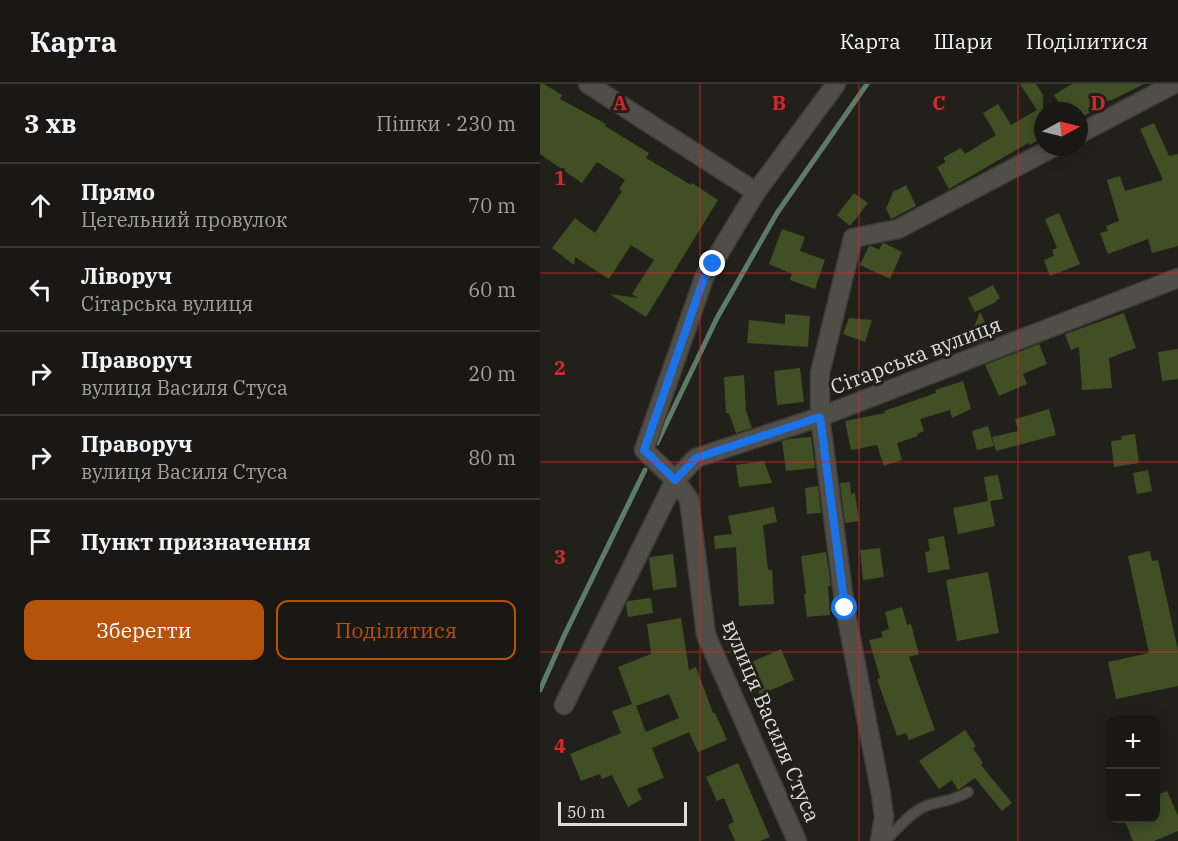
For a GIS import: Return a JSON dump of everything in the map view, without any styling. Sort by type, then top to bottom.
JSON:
[{"type":"street","points":[[588,84],[756,192]]},
{"type":"street","name":"вулиця Василя Стуса","points":[[796,841],[706,635],[689,498],[675,480],[644,450],[704,278],[756,192],[836,84]]},
{"type":"street","points":[[1088,129],[1174,84]]},
{"type":"street","points":[[880,841],[884,817],[845,608],[820,417],[820,373],[853,238],[898,229],[1037,156]]},
{"type":"street","name":"Сітарська вулиця","points":[[675,480],[696,458],[820,417],[1178,278]]},
{"type":"street","points":[[564,705],[675,480]]},
{"type":"lane","points":[[885,841],[922,807],[957,799],[968,792]]},
{"type":"building","points":[[540,84],[562,95],[560,99],[606,124],[605,126],[649,153],[646,158],[718,200],[646,317],[610,294],[638,298],[632,294],[654,260],[631,245],[609,279],[575,257],[574,265],[552,248],[575,218],[595,233],[622,191],[619,189],[625,180],[597,162],[582,183],[540,154]]},
{"type":"building","points":[[1020,84],[1036,84],[1043,95],[1043,102],[1034,102],[1034,105]]},
{"type":"building","points":[[1072,84],[1144,84],[1088,113],[1088,102],[1058,102],[1054,95]]},
{"type":"building","points":[[998,104],[1011,125],[1034,112],[1034,143],[1030,145],[1028,143],[949,189],[937,167],[946,162],[943,158],[961,148],[965,154],[996,135],[983,113]]},
{"type":"building","points":[[1154,123],[1169,156],[1178,154],[1178,246],[1152,253],[1148,239],[1108,254],[1100,233],[1108,231],[1106,226],[1119,221],[1107,180],[1120,176],[1125,191],[1163,180],[1140,129]]},
{"type":"building","points":[[906,185],[916,206],[891,219],[886,209],[893,192]]},
{"type":"building","points":[[854,193],[868,203],[850,226],[837,215]]},
{"type":"building","points":[[1059,213],[1080,264],[1050,276],[1044,260],[1054,256],[1052,250],[1057,248],[1045,219]]},
{"type":"building","points":[[782,229],[805,237],[800,251],[825,260],[815,289],[790,280],[792,274],[769,264]]},
{"type":"building","points":[[884,243],[902,252],[890,279],[860,265],[869,246],[879,250]]},
{"type":"building","points":[[993,285],[1000,298],[975,312],[968,298]]},
{"type":"building","points":[[980,312],[993,338],[976,344],[971,334]]},
{"type":"building","points":[[1124,313],[1136,348],[1109,358],[1112,388],[1082,390],[1079,347],[1071,350],[1065,334]]},
{"type":"building","points":[[785,314],[810,316],[808,347],[747,343],[749,320],[785,324]]},
{"type":"building","points":[[849,318],[872,320],[865,342],[843,334]]},
{"type":"building","points":[[1039,344],[1047,364],[1023,374],[1027,384],[999,396],[985,365]]},
{"type":"building","points":[[1178,349],[1178,379],[1162,381],[1158,352]]},
{"type":"building","points":[[800,368],[804,402],[777,405],[774,371]]},
{"type":"building","points":[[744,375],[746,411],[752,428],[736,433],[729,413],[726,413],[724,377]]},
{"type":"building","points":[[963,381],[971,409],[952,418],[950,410],[920,419],[924,431],[917,434],[918,436],[897,443],[902,460],[884,466],[877,445],[851,450],[845,421],[885,413],[884,411],[936,393],[935,390]]},
{"type":"building","points":[[1049,409],[1056,435],[996,451],[992,437],[1018,431],[1015,419]]},
{"type":"building","points":[[988,426],[994,446],[977,450],[972,431]]},
{"type":"building","points":[[1135,434],[1139,463],[1114,467],[1111,441],[1122,440],[1121,436]]},
{"type":"building","points":[[811,437],[815,468],[786,471],[782,441]]},
{"type":"building","points":[[764,461],[772,483],[739,487],[736,465]]},
{"type":"building","points":[[1148,470],[1152,491],[1137,494],[1133,473]]},
{"type":"building","points":[[998,475],[1003,499],[990,501],[995,526],[958,534],[953,508],[988,501],[984,477]]},
{"type":"building","points":[[850,482],[851,494],[855,493],[859,521],[845,523],[840,483]]},
{"type":"building","points":[[818,486],[821,513],[807,514],[805,488]]},
{"type":"building","points":[[774,507],[777,522],[763,525],[768,570],[772,570],[774,604],[739,606],[736,547],[715,549],[714,536],[732,534],[728,516]]},
{"type":"building","points":[[944,536],[950,569],[928,573],[925,552],[930,551],[928,539]]},
{"type":"building","points":[[880,548],[884,577],[863,580],[860,550]]},
{"type":"building","points":[[1150,551],[1152,561],[1158,560],[1178,650],[1178,686],[1116,699],[1108,662],[1149,653],[1128,556]]},
{"type":"building","points":[[826,552],[831,586],[828,586],[830,615],[807,617],[801,556]]},
{"type":"building","points":[[673,554],[677,587],[653,590],[650,557]]},
{"type":"building","points":[[988,572],[999,633],[957,641],[946,580]]},
{"type":"building","points":[[651,598],[653,613],[628,617],[626,604],[628,601]]},
{"type":"building","points":[[902,607],[907,625],[911,624],[919,654],[909,657],[935,730],[909,740],[906,733],[897,736],[877,679],[880,678],[869,640],[883,637],[881,632],[889,629],[885,612]]},
{"type":"building","points":[[681,618],[689,670],[696,667],[713,713],[727,740],[698,752],[689,732],[652,748],[664,778],[637,789],[642,799],[628,807],[612,775],[602,779],[600,774],[581,781],[570,754],[621,733],[612,711],[632,704],[618,667],[651,654],[647,624]],"holes":[[[669,694],[679,718],[646,732],[636,706]]]},
{"type":"building","points":[[781,649],[794,680],[760,695],[747,664]]},
{"type":"building","points":[[965,730],[976,746],[973,748],[983,763],[981,765],[1012,803],[1002,811],[975,778],[958,790],[952,780],[939,789],[919,761]]},
{"type":"building","points":[[738,763],[770,837],[760,841],[735,841],[728,825],[734,822],[724,798],[717,801],[706,777]]},
{"type":"building","points":[[1167,791],[1178,816],[1178,831],[1154,841],[1133,841],[1126,823],[1160,823],[1160,794]]},
{"type":"waterway","points":[[657,443],[717,318],[777,213],[867,84]]},
{"type":"waterway","points":[[540,690],[645,470]]},
{"type":"route","points":[[713,264],[704,278],[644,450],[675,480],[696,458],[820,417],[845,608]]}]
